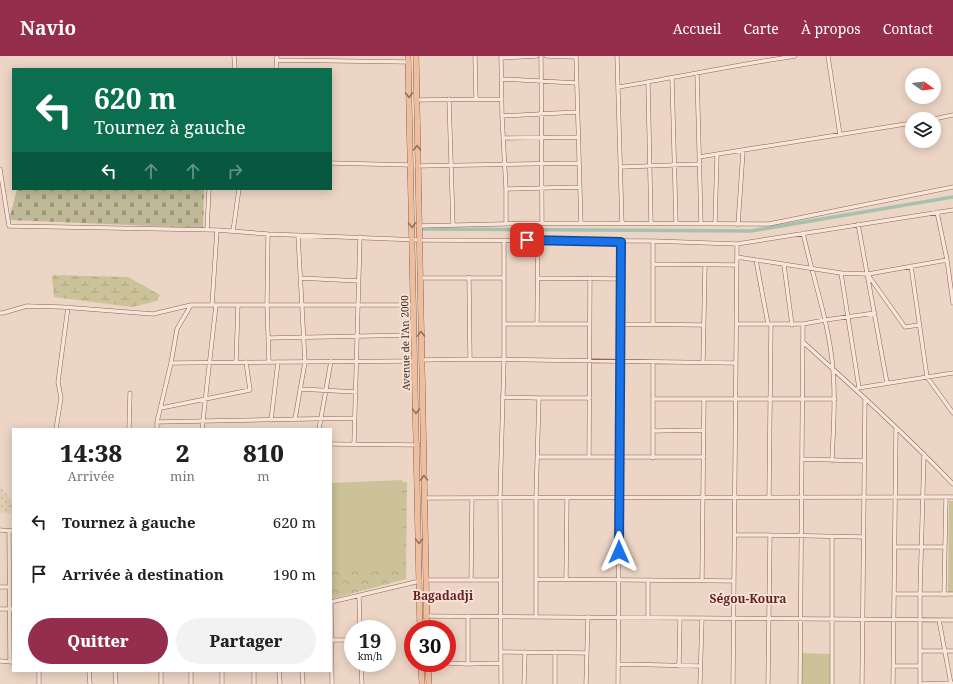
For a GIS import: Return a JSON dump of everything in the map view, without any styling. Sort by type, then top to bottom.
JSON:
[{"type":"main road","name":"Avenue de l'An 2000","points":[[416,56],[421,360],[420,445],[423,581],[427,620]]},
{"type":"main road","name":"Avenue de l'An 2000","points":[[408,59],[414,361],[424,498],[423,581],[420,620]]},
{"type":"main road","points":[[421,672],[422,684]]},
{"type":"main road","points":[[428,672],[428,684]]},
{"type":"street","points":[[234,56],[235,68]]},
{"type":"street","points":[[475,56],[476,99]]},
{"type":"street","points":[[506,224],[501,57],[537,56]]},
{"type":"street","points":[[541,56],[542,223]]},
{"type":"street","points":[[546,56],[576,57],[581,224]]},
{"type":"street","points":[[617,56],[622,224]]},
{"type":"street","points":[[619,87],[795,56]]},
{"type":"street","points":[[828,56],[840,135]]},
{"type":"street","points":[[276,68],[277,58],[408,59]]},
{"type":"street","points":[[697,73],[701,223]]},
{"type":"street","points":[[672,78],[676,223]]},
{"type":"street","points":[[502,79],[576,83]]},
{"type":"street","points":[[648,82],[651,224]]},
{"type":"street","points":[[450,99],[453,225]]},
{"type":"street","points":[[416,100],[502,99]]},
{"type":"street","points":[[502,116],[577,112]]},
{"type":"street","points":[[941,118],[953,115]]},
{"type":"street","points":[[699,157],[905,124]]},
{"type":"street","points":[[503,138],[578,137]]},
{"type":"street","points":[[738,225],[743,151]]},
{"type":"street","points":[[715,224],[716,155]]},
{"type":"street","points":[[332,163],[410,165]]},
{"type":"street","points":[[417,166],[579,163]]},
{"type":"street","points":[[621,167],[700,164]]},
{"type":"street","points":[[0,169],[9,226],[217,230],[268,234],[412,240],[538,240],[737,244],[953,210]]},
{"type":"street","points":[[506,189],[580,187]]},
{"type":"street","points":[[418,226],[542,223],[769,224],[953,187]]},
{"type":"street","points":[[207,230],[209,190]]},
{"type":"street","points":[[233,231],[238,190]]},
{"type":"street","points":[[937,212],[947,260],[953,303]]},
{"type":"street","points":[[858,224],[887,383]]},
{"type":"street","points":[[212,306],[217,230]]},
{"type":"street","points":[[803,233],[825,320],[833,370],[835,399],[832,461]]},
{"type":"street","points":[[268,234],[269,362]]},
{"type":"street","points":[[294,419],[305,362],[298,235]]},
{"type":"street","points":[[354,444],[360,237]]},
{"type":"street","points":[[501,684],[500,497],[504,360],[504,240]]},
{"type":"street","points":[[537,323],[538,240]]},
{"type":"street","points":[[618,684],[621,242]]},
{"type":"street","points":[[653,242],[653,324]]},
{"type":"street","points":[[733,684],[737,244]]},
{"type":"street","points":[[737,257],[840,273],[868,274],[947,260]]},
{"type":"street","points":[[756,260],[769,324],[769,497]]},
{"type":"street","points":[[653,264],[737,266]]},
{"type":"street","points":[[784,265],[792,325]]},
{"type":"street","points":[[703,362],[705,266]]},
{"type":"street","points":[[911,266],[927,377],[953,413]]},
{"type":"street","points":[[840,273],[857,388]]},
{"type":"street","points":[[868,274],[905,326],[919,325]]},
{"type":"street","points":[[468,277],[470,359]]},
{"type":"street","points":[[300,278],[359,281]]},
{"type":"street","points":[[420,278],[504,278]]},
{"type":"street","points":[[538,278],[621,279]]},
{"type":"street","points":[[589,457],[590,278]]},
{"type":"street","points":[[157,428],[177,329],[191,305]]},
{"type":"street","points":[[0,313],[27,306],[68,307],[153,314],[191,305],[413,305]]},
{"type":"street","points":[[202,428],[216,305]]},
{"type":"street","points":[[236,362],[238,305]]},
{"type":"street","points":[[56,428],[61,398],[58,382],[68,307]]},
{"type":"street","points":[[736,324],[792,325],[875,313]]},
{"type":"street","points":[[504,324],[589,324]]},
{"type":"street","points":[[621,324],[704,325]]},
{"type":"street","points":[[800,684],[803,324]]},
{"type":"street","points":[[269,338],[414,335]]},
{"type":"street","points":[[803,342],[833,370],[857,388],[865,398],[953,484]]},
{"type":"street","points":[[421,360],[470,359],[736,363]]},
{"type":"street","points":[[319,428],[331,361]]},
{"type":"street","points":[[171,363],[414,361]]},
{"type":"street","points":[[161,408],[250,390],[246,362]]},
{"type":"street","points":[[271,420],[278,362]]},
{"type":"street","points":[[653,362],[653,458]]},
{"type":"street","points":[[857,388],[953,373]]},
{"type":"street","points":[[300,389],[356,392]]},
{"type":"street","points":[[129,428],[130,393]]},
{"type":"street","points":[[502,397],[590,398]]},
{"type":"street","points":[[536,617],[536,498],[539,398]]},
{"type":"street","points":[[862,684],[865,398]]},
{"type":"street","points":[[653,399],[835,399]]},
{"type":"street","points":[[702,581],[704,399]]},
{"type":"street","points":[[157,422],[355,418]]},
{"type":"street","points":[[893,684],[896,428]]},
{"type":"street","points":[[653,431],[704,430]]},
{"type":"street","points":[[332,444],[420,445]]},
{"type":"street","points":[[924,454],[920,594],[920,684],[952,684],[939,620]]},
{"type":"street","points":[[537,457],[704,457]]},
{"type":"street","points":[[802,459],[864,461]]},
{"type":"street","points":[[944,594],[946,497]]},
{"type":"street","points":[[424,498],[953,497]]},
{"type":"street","points":[[471,580],[472,498]]},
{"type":"street","points":[[566,580],[567,498]]},
{"type":"street","points":[[0,530],[11,531],[10,587],[12,609],[12,662],[0,661]]},
{"type":"street","points":[[735,535],[863,537]]},
{"type":"street","points":[[768,684],[770,535]]},
{"type":"street","points":[[832,537],[832,684]]},
{"type":"street","points":[[895,547],[945,547]]},
{"type":"street","points":[[536,579],[734,581]]},
{"type":"street","points":[[332,602],[423,581],[501,580]]},
{"type":"street","points":[[648,580],[648,618]]},
{"type":"street","points":[[0,587],[10,587]]},
{"type":"street","points":[[894,594],[953,594]]},
{"type":"street","points":[[359,596],[360,620]]},
{"type":"street","points":[[0,609],[12,609]]},
{"type":"street","points":[[420,615],[648,618],[769,617],[953,620]]},
{"type":"street","points":[[468,616],[468,664]]},
{"type":"street","points":[[586,684],[588,617]]},
{"type":"street","points":[[679,666],[680,618]]},
{"type":"street","points":[[700,684],[702,618]]},
{"type":"street","points":[[332,640],[344,640]]},
{"type":"street","points":[[920,651],[953,651]]},
{"type":"street","points":[[501,652],[587,653]]},
{"type":"street","points":[[524,684],[525,652]]},
{"type":"street","points":[[555,652],[555,684]]},
{"type":"street","points":[[456,663],[501,663]]},
{"type":"street","points":[[619,664],[700,666]]},
{"type":"street","points":[[893,666],[920,666]]},
{"type":"street","points":[[39,672],[39,684]]},
{"type":"street","points":[[89,672],[90,684]]},
{"type":"street","points":[[115,672],[116,684]]},
{"type":"street","points":[[161,672],[161,684]]},
{"type":"street","points":[[191,672],[191,684]]},
{"type":"street","points":[[222,672],[222,684]]},
{"type":"street","points":[[254,672],[254,684]]},
{"type":"street","points":[[279,672],[280,684]]},
{"type":"street","points":[[302,672],[302,684]]},
{"type":"street","points":[[332,672],[332,684]]},
{"type":"street","points":[[361,672],[362,684]]},
{"type":"shaded area","points":[[0,487],[12,501],[12,514],[0,512]]},
{"type":"green space","points":[[17,190],[204,190],[203,228],[9,220]]},
{"type":"green space","points":[[52,275],[128,277],[160,295],[157,301],[132,307],[54,297]]},
{"type":"green space","points":[[402,480],[404,569],[332,572],[332,483]]},
{"type":"green space","points":[[407,482],[406,579],[332,599],[332,572],[402,566],[382,483]]},
{"type":"green space","points":[[949,501],[953,501],[953,592],[948,592]]},
{"type":"green space","points":[[800,653],[832,654],[832,684],[800,684]]},
{"type":"waterway","points":[[421,229],[751,231],[953,197]]},
{"type":"district","name":"Bagadadji","points":[[443,595]]},
{"type":"district","name":"Ségou-Koura","points":[[748,598]]},
{"type":"route","points":[[527,240],[621,242],[619,552]]}]
